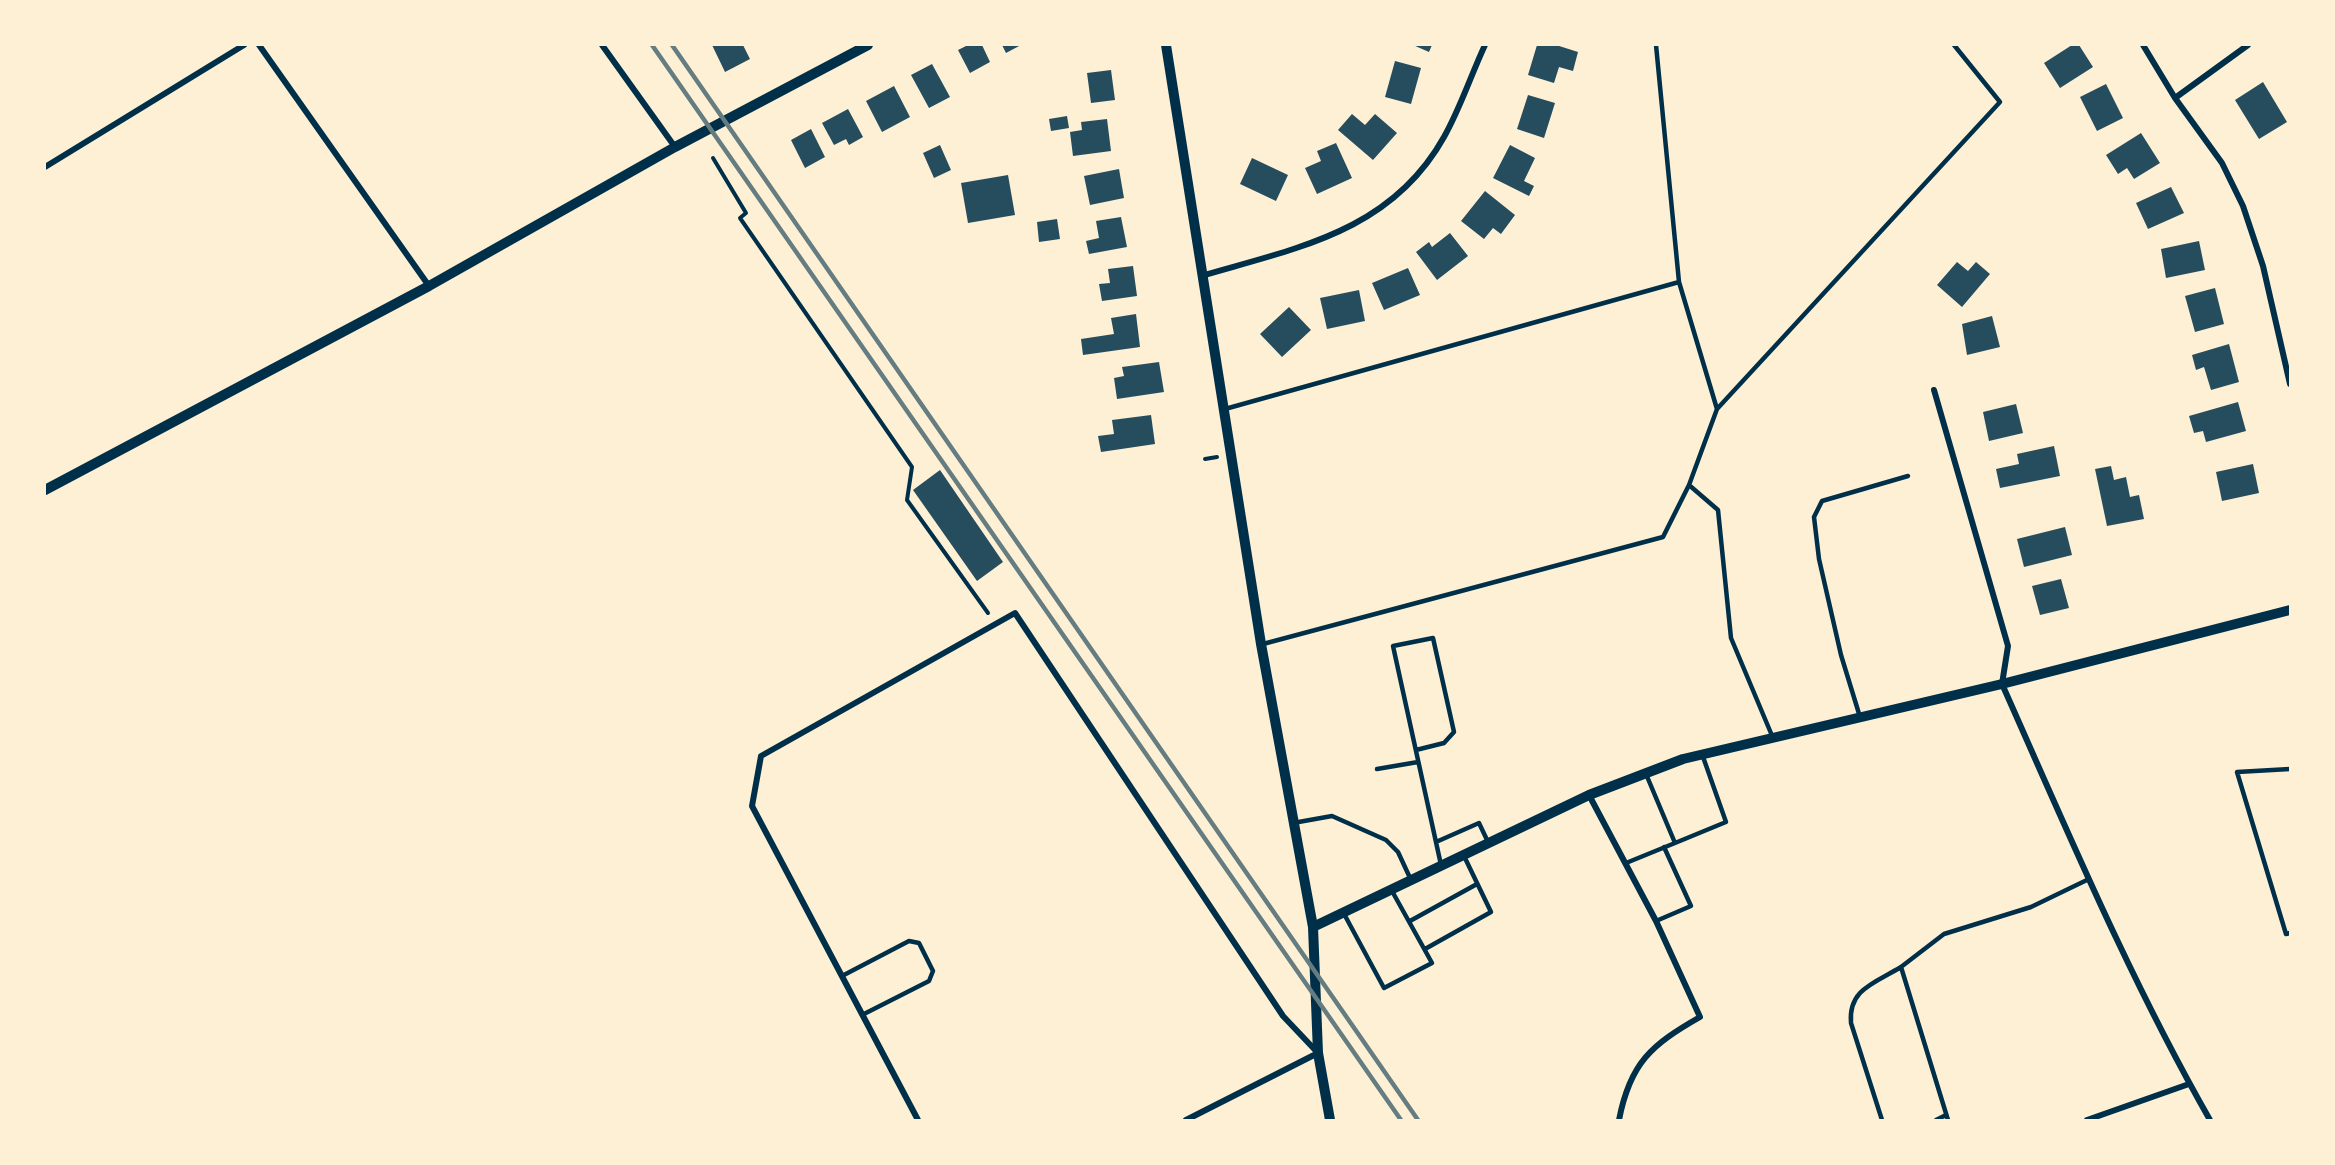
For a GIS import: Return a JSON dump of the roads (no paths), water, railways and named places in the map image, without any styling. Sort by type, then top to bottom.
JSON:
[{"type":"street","points":[[45,167],[244,45]]},
{"type":"street","points":[[259,45],[429,286]]},
{"type":"street","points":[[602,45],[675,147]]},
{"type":"street","points":[[45,490],[429,286],[675,147],[868,45]]},
{"type":"street","points":[[1166,45],[1222,410],[1261,644],[1313,927],[1318,1053],[1330,1120]]},
{"type":"street","points":[[1201,276],[1322,241],[1368,217],[1408,187],[1444,138],[1485,45]]},
{"type":"street","points":[[2143,45],[2175,98],[2222,163],[2244,206],[2263,266],[2290,384]]},
{"type":"street","points":[[2175,98],[2248,45]]},
{"type":"street","points":[[1934,390],[2008,646],[2002,684],[2089,879],[2210,1120]]},
{"type":"street","points":[[1313,927],[1589,795],[1702,754],[2002,684],[2290,610]]},
{"type":"street","points":[[918,1120],[752,807],[761,756],[1016,613],[1279,1010],[1318,1053]]},
{"type":"street","points":[[1589,795],[1656,921],[1700,1017],[1663,1038],[1636,1068],[1626,1087],[1619,1120]]},
{"type":"street","points":[[1186,1120],[1318,1053]]},
{"type":"street","points":[[2087,1120],[2190,1084]]},
{"type":"lane","points":[[1656,45],[1678,282],[1717,409]]},
{"type":"lane","points":[[1261,644],[1663,537],[1689,485],[1717,409],[2000,102],[1954,45]]},
{"type":"lane","points":[[1222,410],[1678,282]]},
{"type":"lane","points":[[1860,717],[1838,644],[1819,560],[1814,517],[1822,501],[1908,477]]},
{"type":"lane","points":[[1689,485],[1718,510],[1731,638],[1773,738]]},
{"type":"lane","points":[[1416,750],[1444,743],[1454,732],[1434,638],[1394,646],[1418,762],[1441,865]]},
{"type":"lane","points":[[1626,863],[1726,822],[1702,754]]},
{"type":"lane","points":[[1377,769],[1418,762]]},
{"type":"lane","points":[[2290,769],[2237,772],[2286,934],[2290,933]]},
{"type":"lane","points":[[1646,773],[1675,843]]},
{"type":"lane","points":[[1293,824],[1332,816],[1376,836],[1393,845],[1411,880]]},
{"type":"lane","points":[[1436,842],[1479,823],[1488,842]]},
{"type":"lane","points":[[1656,921],[1691,906],[1665,847]]},
{"type":"lane","points":[[1425,949],[1491,912],[1462,854]]},
{"type":"lane","points":[[1882,1120],[1851,1023],[1851,1002],[1858,993],[1901,967],[1944,933],[2031,907],[2089,879]]},
{"type":"lane","points":[[1410,921],[1477,884]]},
{"type":"lane","points":[[1343,912],[1384,988],[1432,963],[1391,889]]},
{"type":"lane","points":[[842,976],[909,941],[919,943],[933,971],[929,981],[862,1015]]},
{"type":"lane","points":[[1901,967],[1947,1118],[1936,1120]]},
{"type":"railway","points":[[652,45],[1401,1120]]},
{"type":"railway","points":[[672,45],[1418,1120]]}]
